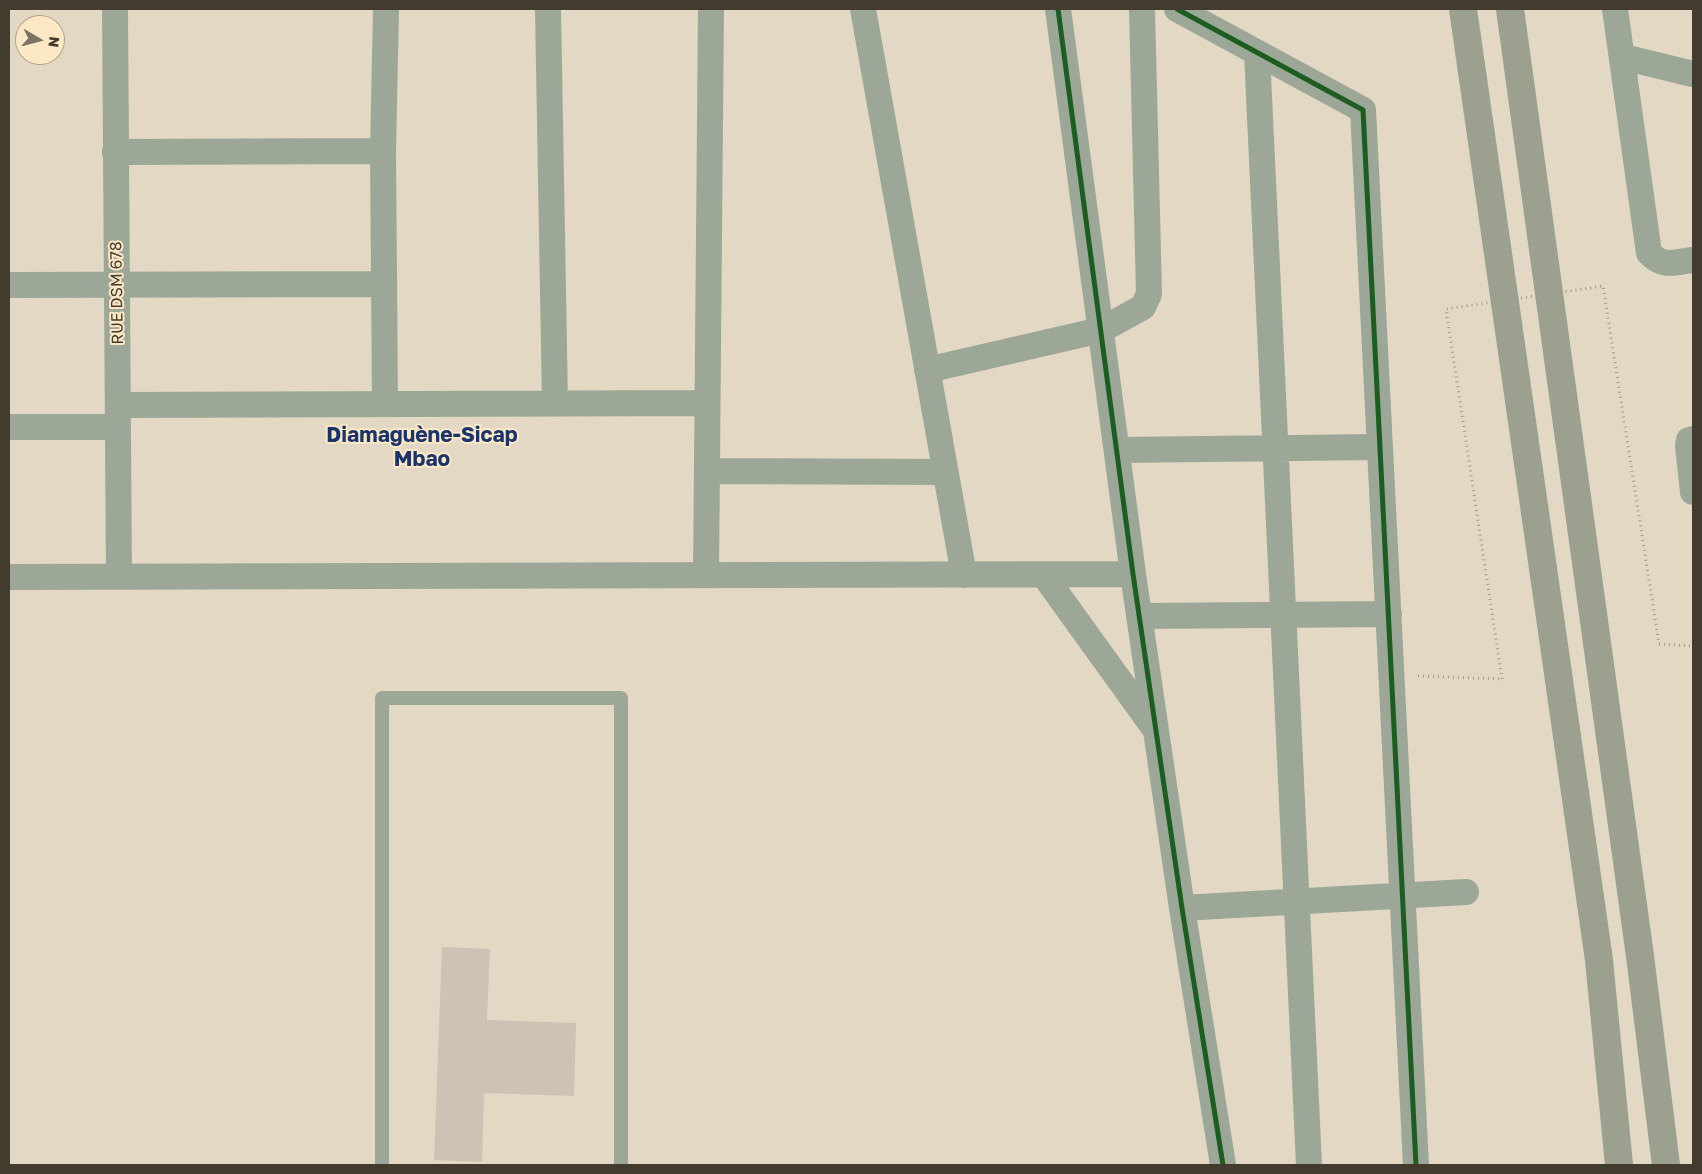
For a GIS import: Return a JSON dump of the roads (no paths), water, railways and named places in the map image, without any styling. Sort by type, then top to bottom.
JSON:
[{"type":"highway","points":[[1463,9],[1599,960],[1619,1165]]},
{"type":"highway","points":[[1510,9],[1640,956],[1666,1165]]},
{"type":"street","name":"RUE DSM 678","points":[[115,9],[119,576]]},
{"type":"street","points":[[384,404],[383,151],[386,9]]},
{"type":"street","points":[[548,9],[555,404]]},
{"type":"street","points":[[706,575],[711,9]]},
{"type":"street","points":[[863,9],[964,575]]},
{"type":"street","points":[[1058,9],[1133,574],[1222,1165]]},
{"type":"street","points":[[927,370],[1101,330],[1143,307],[1149,294],[1142,9]]},
{"type":"street","points":[[1177,9],[1363,110],[1416,1165]]},
{"type":"street","points":[[1615,9],[1650,254],[1656,261],[1665,263],[1693,260]]},
{"type":"street","points":[[1257,53],[1309,1165]]},
{"type":"street","points":[[1623,57],[1693,74]]},
{"type":"street","points":[[115,152],[383,151]]},
{"type":"street","points":[[9,285],[384,284]]},
{"type":"street","points":[[9,427],[118,416],[384,404],[707,403]]},
{"type":"street","points":[[1693,439],[1689,440],[1688,446],[1693,492]]},
{"type":"street","points":[[1117,450],[1380,447]]},
{"type":"street","points":[[707,471],[945,472]]},
{"type":"street","points":[[1043,574],[1156,732]]},
{"type":"street","points":[[9,577],[1133,574]]},
{"type":"street","points":[[1140,616],[1389,614]]},
{"type":"street","points":[[1182,908],[1466,892]]},
{"type":"lane","points":[[382,1165],[382,698],[621,698],[621,1165]]},
{"type":"district","name":"Diamaguène-Sicap Mbao","points":[[422,447]]}]
